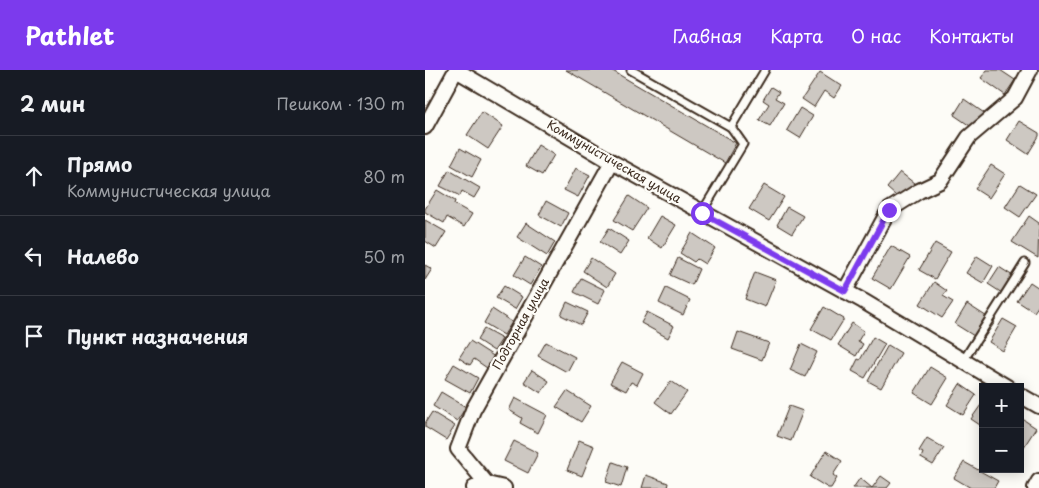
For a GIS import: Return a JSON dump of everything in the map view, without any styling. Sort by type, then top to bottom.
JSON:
[{"type":"street","points":[[425,126],[456,70]]},
{"type":"street","name":"Коммунистическая улица","points":[[456,70],[612,162],[845,291],[1000,383]]},
{"type":"street","points":[[845,291],[889,210],[919,191],[940,181],[969,137],[1015,98],[1030,70]]},
{"type":"street","name":"Подгорная улица","points":[[481,486],[458,449],[473,410],[612,162]]},
{"type":"street","points":[[1024,397],[1039,406]]},
{"type":"street","points":[[1035,488],[1039,481]]},
{"type":"street","points":[[481,486],[504,488]]},
{"type":"lane","points":[[631,70],[731,127],[743,144],[702,213]]},
{"type":"lane","points":[[731,127],[765,70]]},
{"type":"lane","points":[[963,361],[1025,263]]},
{"type":"building","points":[[566,70],[611,70],[736,143],[725,163]]},
{"type":"building","points":[[987,70],[1000,70],[1015,80],[1005,95],[981,78]]},
{"type":"building","points":[[820,72],[842,86],[834,98],[824,91],[814,107],[802,99]]},
{"type":"building","points":[[771,87],[779,92],[775,98],[784,103],[770,126],[759,120],[769,104],[763,100]]},
{"type":"building","points":[[964,99],[987,115],[976,130],[954,115]]},
{"type":"building","points":[[800,108],[813,116],[800,138],[787,130]]},
{"type":"building","points":[[482,112],[503,126],[488,149],[467,135]]},
{"type":"building","points":[[1019,121],[1039,133],[1028,154],[1007,140]]},
{"type":"building","points":[[538,145],[554,155],[542,175],[526,166]]},
{"type":"building","points":[[460,148],[481,160],[472,177],[451,165]]},
{"type":"building","points":[[991,165],[1005,174],[989,198],[975,189]]},
{"type":"building","points":[[576,168],[590,175],[578,197],[564,190]]},
{"type":"building","points":[[449,170],[480,188],[474,198],[462,191],[460,196],[440,186]]},
{"type":"building","points":[[900,172],[919,187],[905,204],[887,188]]},
{"type":"building","points":[[1020,184],[1036,194],[1020,217],[1005,207]]},
{"type":"building","points":[[764,185],[784,197],[769,221],[749,209]]},
{"type":"building","points":[[437,190],[455,201],[454,204],[472,214],[464,227],[447,217],[444,223],[425,212]]},
{"type":"building","points":[[629,196],[647,208],[632,231],[614,220]]},
{"type":"building","points":[[546,201],[568,213],[561,227],[539,215]]},
{"type":"building","points":[[787,207],[803,216],[792,234],[777,225]]},
{"type":"building","points":[[660,216],[676,225],[662,248],[647,238]]},
{"type":"building","points":[[1029,216],[1039,223],[1038,258],[1012,242]]},
{"type":"building","points":[[425,220],[446,232],[436,248],[425,241]]},
{"type":"building","points":[[526,223],[555,242],[547,256],[517,237]]},
{"type":"building","points":[[609,228],[629,241],[620,255],[600,242]]},
{"type":"building","points":[[692,233],[715,248],[705,264],[697,259],[694,262],[680,253]]},
{"type":"building","points":[[935,243],[951,252],[935,279],[919,270]]},
{"type":"building","points":[[891,246],[910,257],[891,289],[872,278]]},
{"type":"building","points":[[977,256],[993,266],[983,283],[966,273]]},
{"type":"building","points":[[525,257],[541,267],[530,285],[514,275]]},
{"type":"building","points":[[591,258],[615,274],[607,287],[583,271]]},
{"type":"building","points":[[678,258],[699,269],[692,285],[670,275]]},
{"type":"building","points":[[425,265],[432,269],[425,280]]},
{"type":"building","points":[[999,267],[1013,276],[1002,293],[988,284]]},
{"type":"building","points":[[755,272],[776,280],[765,307],[745,299]]},
{"type":"building","points":[[581,278],[605,290],[598,304],[574,292]]},
{"type":"building","points":[[934,282],[947,291],[943,296],[953,302],[942,318],[920,304]]},
{"type":"building","points":[[1030,282],[1039,288],[1039,305],[1034,312],[1017,301]]},
{"type":"building","points":[[504,286],[522,297],[515,309],[496,298]]},
{"type":"building","points":[[666,288],[690,300],[683,315],[659,303]]},
{"type":"building","points":[[567,302],[588,312],[581,325],[561,315]]},
{"type":"building","points":[[967,304],[995,322],[982,341],[955,324]]},
{"type":"building","points":[[824,307],[844,319],[831,340],[811,329]]},
{"type":"building","points":[[492,309],[512,322],[504,335],[484,323]]},
{"type":"building","points":[[647,312],[674,326],[668,338],[641,323]]},
{"type":"building","points":[[1003,319],[1017,327],[1003,351],[989,342]]},
{"type":"building","points":[[852,323],[864,331],[858,341],[863,344],[856,356],[838,345]]},
{"type":"building","points":[[484,329],[502,339],[494,351],[477,340]]},
{"type":"building","points":[[738,332],[769,343],[762,360],[732,349]]},
{"type":"building","points":[[873,337],[885,344],[865,378],[852,371]]},
{"type":"building","points":[[470,341],[495,357],[487,368],[474,359],[470,365],[459,358]]},
{"type":"building","points":[[546,342],[575,357],[567,372],[538,356]]},
{"type":"building","points":[[801,344],[817,352],[805,377],[790,370]]},
{"type":"building","points":[[888,345],[901,353],[881,388],[868,381]]},
{"type":"building","points":[[622,362],[643,373],[637,385],[631,382],[626,391],[610,383]]},
{"type":"building","points":[[454,364],[478,378],[470,393],[445,379]]},
{"type":"building","points":[[930,367],[948,378],[932,404],[914,393]]},
{"type":"building","points":[[532,370],[549,381],[541,393],[524,382]]},
{"type":"building","points":[[671,381],[687,392],[671,414],[655,402]]},
{"type":"building","points":[[960,384],[976,395],[963,415],[947,405]]},
{"type":"building","points":[[567,391],[591,406],[581,422],[556,407]]},
{"type":"building","points":[[441,392],[466,407],[457,421],[433,406]]},
{"type":"building","points":[[515,398],[547,415],[538,433],[520,423],[522,418],[509,410]]},
{"type":"building","points":[[789,406],[803,411],[791,441],[777,436]]},
{"type":"building","points":[[979,408],[979,424],[971,419]]},
{"type":"building","points":[[432,412],[455,426],[446,440],[425,427],[425,423]]},
{"type":"building","points":[[1024,420],[1036,428],[1024,447]]},
{"type":"building","points":[[927,438],[944,448],[933,465],[921,458],[923,453],[919,451]]},
{"type":"building","points":[[579,440],[594,446],[582,476],[567,470]]},
{"type":"building","points":[[514,441],[538,453],[528,473],[504,461]]},
{"type":"building","points":[[826,451],[842,461],[833,475],[837,478],[831,488],[810,477]]},
{"type":"building","points":[[613,462],[627,467],[621,487],[606,482]]},
{"type":"building","points":[[964,462],[979,470],[979,473],[984,473],[998,481],[994,488],[971,488],[954,478]]},
{"type":"building","points":[[646,475],[668,483],[667,488],[642,488]]},
{"type":"building","points":[[881,476],[891,483],[887,488],[872,488]]},
{"type":"building","points":[[860,478],[872,488],[853,488]]},
{"type":"route","points":[[702,213],[845,291],[889,210]]}]
